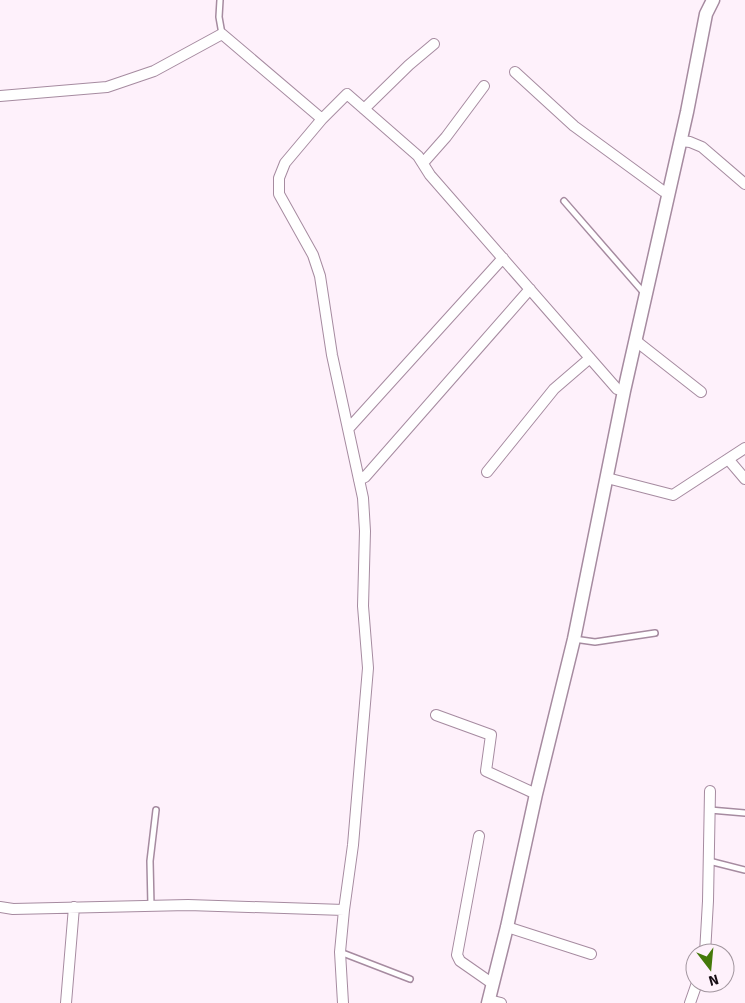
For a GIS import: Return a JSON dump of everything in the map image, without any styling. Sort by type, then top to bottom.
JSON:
[{"type":"street","points":[[492,1002],[493,984],[536,794],[574,639],[624,391],[681,141],[706,14],[713,0]]},
{"type":"street","points":[[0,96],[107,87],[154,71],[222,34],[322,119]]},
{"type":"street","points":[[364,109],[409,65],[434,44]]},
{"type":"street","points":[[515,72],[574,126],[669,193]]},
{"type":"street","points":[[423,163],[430,158],[484,86]]},
{"type":"street","points":[[343,1003],[340,952],[353,845],[368,668],[363,606],[365,531],[363,498],[332,355],[320,276],[313,255],[279,194],[279,178],[285,163],[322,119],[347,94],[418,156],[430,175],[590,358],[618,389],[624,391]]},
{"type":"street","points":[[681,141],[702,146],[745,184]]},
{"type":"street","points":[[349,428],[503,258]]},
{"type":"street","points":[[360,480],[365,477],[530,289]]},
{"type":"street","points":[[636,341],[701,392]]},
{"type":"street","points":[[487,472],[554,389],[590,358]]},
{"type":"street","points":[[607,478],[673,495],[745,448]]},
{"type":"street","points":[[728,459],[745,479]]},
{"type":"street","points":[[436,715],[491,734],[486,771],[536,794]]},
{"type":"street","points":[[706,943],[710,791]]},
{"type":"street","points":[[479,836],[457,955],[460,962],[493,984]]},
{"type":"street","points":[[0,907],[13,909],[188,905],[344,910]]},
{"type":"street","points":[[66,1003],[74,907]]},
{"type":"street","points":[[506,927],[591,954]]},
{"type":"lane","points":[[220,0],[218,17],[222,34]]},
{"type":"lane","points":[[564,202],[646,296]]},
{"type":"lane","points":[[574,639],[595,642],[655,633]]},
{"type":"lane","points":[[151,906],[150,861],[156,810]]},
{"type":"lane","points":[[710,810],[745,814]]},
{"type":"lane","points":[[709,861],[745,870]]},
{"type":"lane","points":[[340,952],[410,979]]}]
